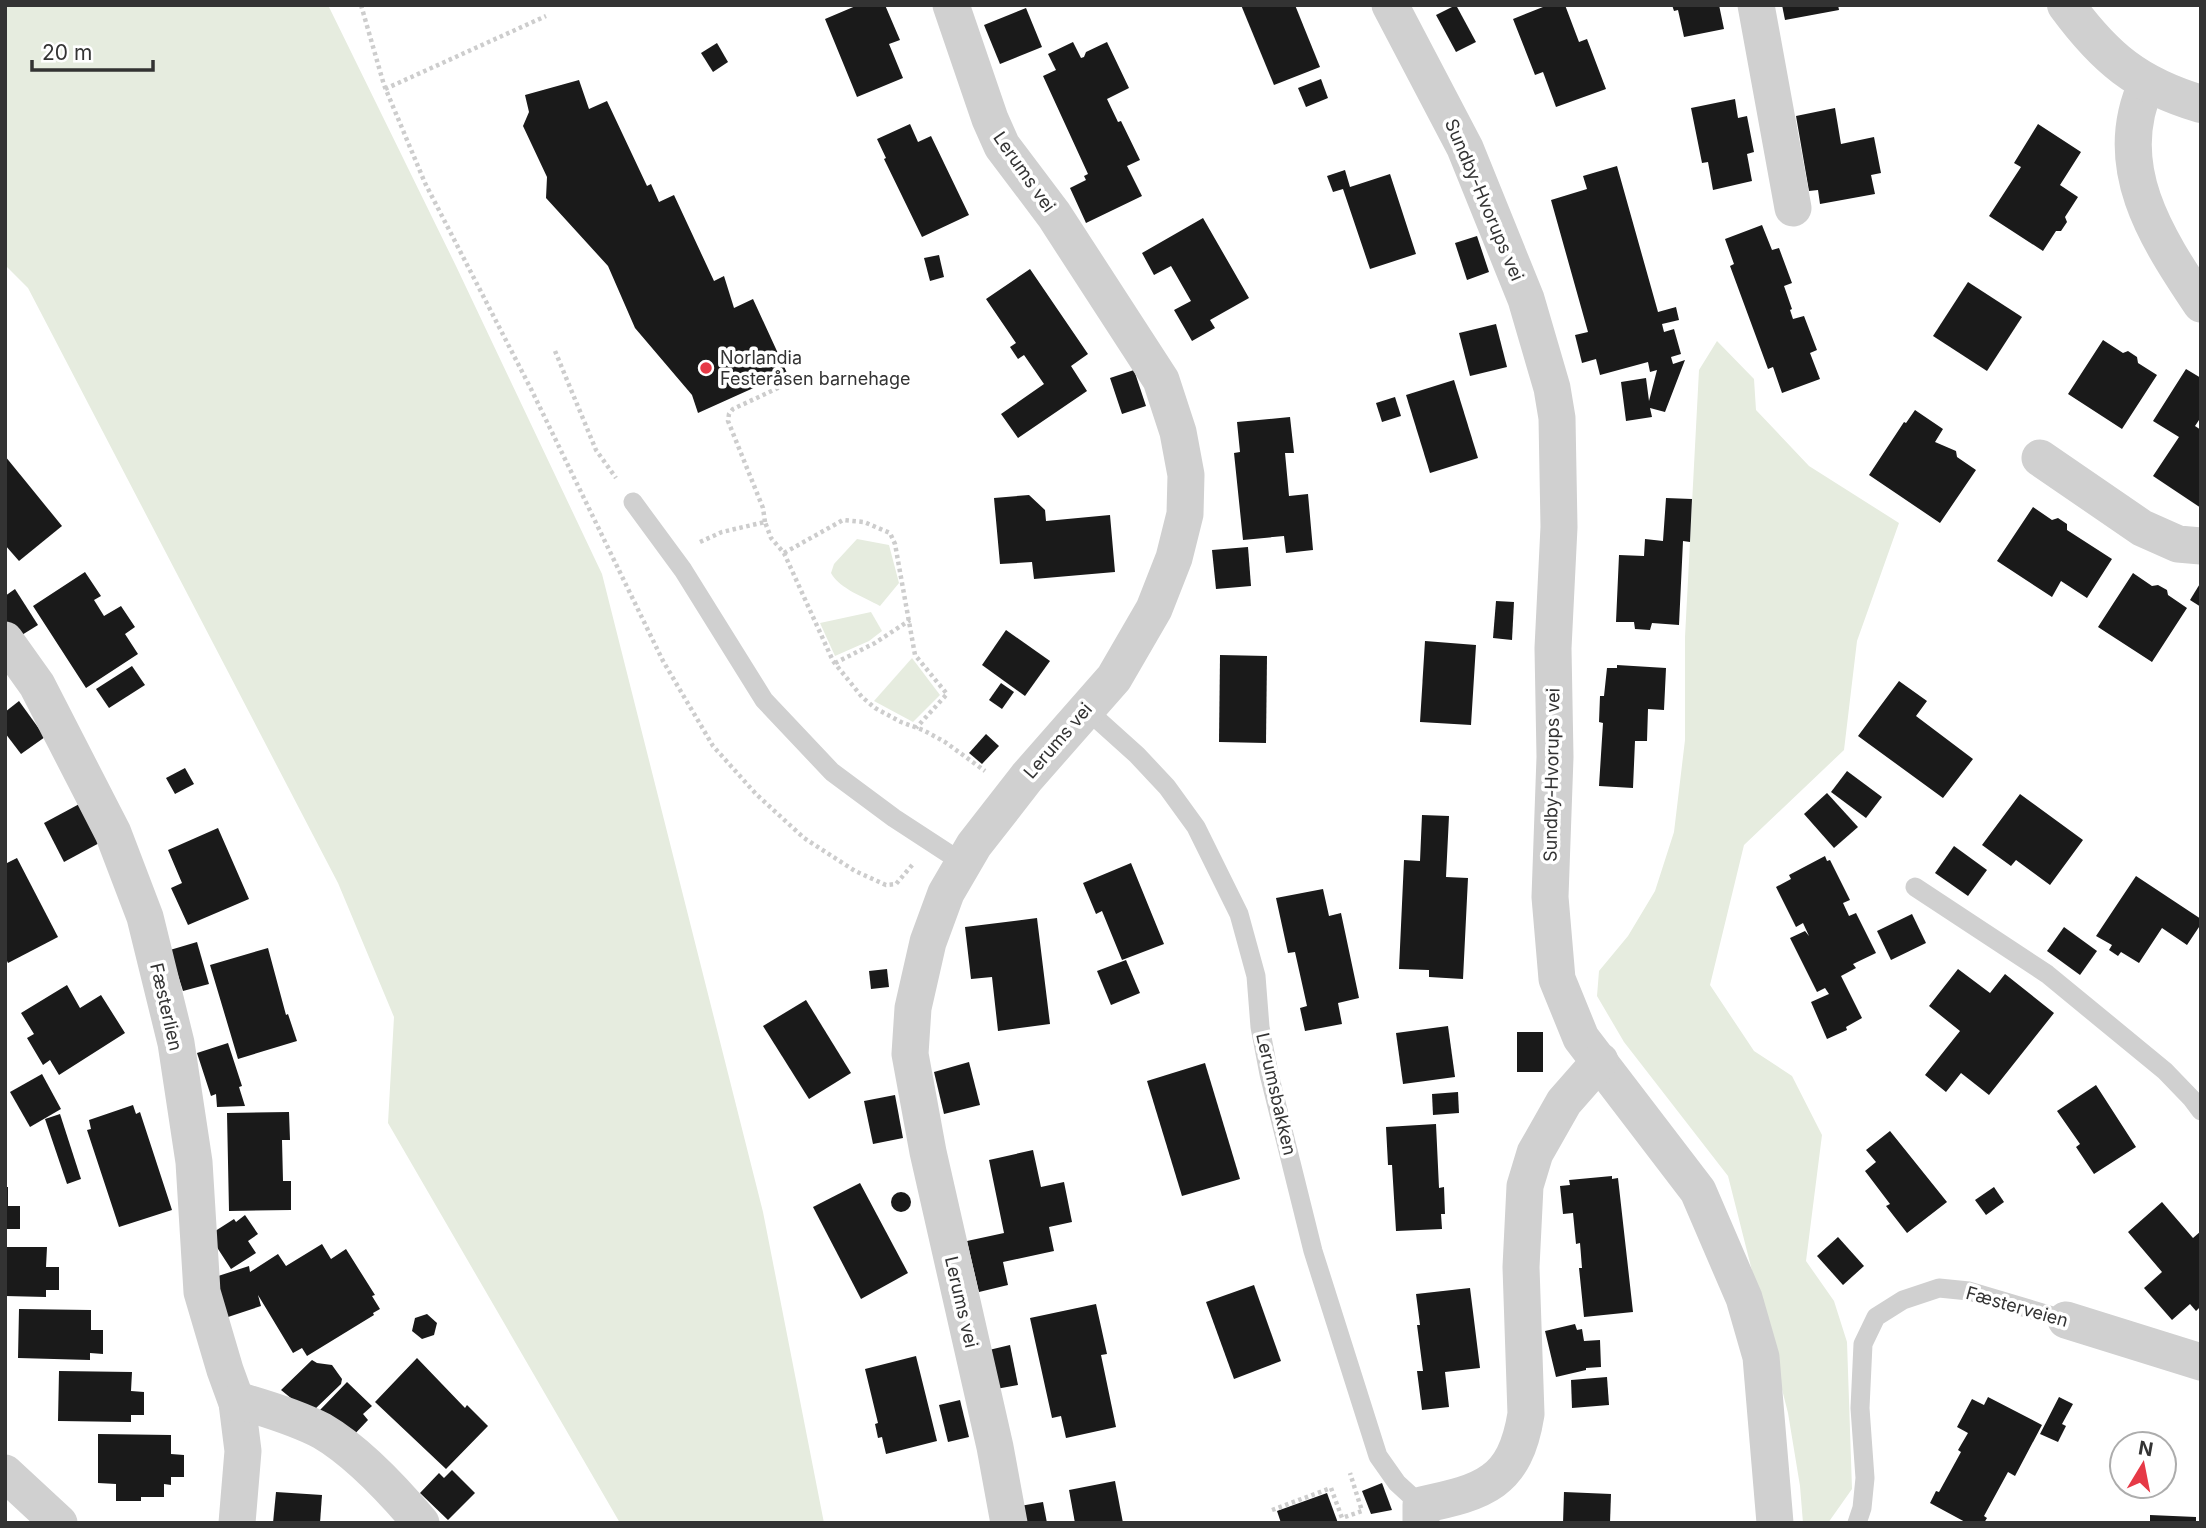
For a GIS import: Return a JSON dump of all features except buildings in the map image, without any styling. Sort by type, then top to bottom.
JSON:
[{"type":"street","name":"Lerums vei","points":[[951,5],[990,120],[1002,146],[1054,215],[1161,380],[1178,432],[1186,475],[1185,514],[1174,558],[1154,609],[1114,678],[1014,793],[963,863],[946,893],[928,942],[913,1008],[910,1054],[928,1152],[995,1447],[1009,1523]]},
{"type":"street","name":"Sundby-Hvorups vei","points":[[1390,5],[1465,148],[1526,299],[1552,388],[1557,418],[1559,527],[1553,648],[1555,757],[1551,910],[1557,979],[1581,1038],[1698,1191],[1744,1298],[1761,1357],[1775,1523]]},
{"type":"street","points":[[1756,5],[1793,208]]},
{"type":"street","points":[[2066,5],[2106,55],[2147,83],[2201,104]]},
{"type":"street","points":[[2147,83],[2137,104],[2132,128],[2133,157],[2140,194],[2155,233],[2201,304]]},
{"type":"street","points":[[2040,458],[2142,528],[2178,544],[2201,546]]},
{"type":"street","name":"Fæsterlien","points":[[5,640],[37,685],[113,833],[145,917],[176,1043],[194,1162],[202,1292],[237,1403],[243,1451],[237,1523]]},
{"type":"street","name":"Lerumsbakken","points":[[1421,1514],[1488,1485],[1505,1471],[1522,1437],[1526,1414],[1521,1267],[1525,1186],[1535,1153],[1564,1102],[1600,1061]]},
{"type":"street","name":"Fæsterveien","points":[[2066,1320],[2201,1362]]},
{"type":"street","points":[[237,1403],[240,1401],[269,1410],[319,1430],[338,1442],[421,1523]]},
{"type":"street","points":[[5,1473],[59,1523]]},
{"type":"lane","points":[[633,502],[672,555],[764,700],[832,772],[894,818],[963,863]]},
{"type":"lane","name":"Lerumsbakken","points":[[1087,710],[1137,755],[1167,787],[1196,827],[1239,914],[1256,976],[1260,1027],[1269,1074],[1313,1251],[1378,1456],[1421,1514]]},
{"type":"lane","points":[[1915,887],[2047,974],[2165,1071],[2201,1111]]},
{"type":"lane","name":"Fæsterveien","points":[[1857,1523],[1866,1478],[1860,1408],[1863,1345],[1876,1317],[1903,1300],[1939,1288],[1969,1291],[2066,1320]]},
{"type":"path","points":[[385,89],[545,16]]},
{"type":"path","points":[[555,351],[596,450],[633,502]]},
{"type":"path","points":[[793,381],[733,409],[729,414],[729,421],[763,508],[771,538],[784,553],[834,663],[862,697],[875,708],[961,752],[1014,793]]},
{"type":"path","points":[[784,553],[843,520],[864,522],[890,533],[895,544],[915,655],[947,694],[916,727]]},
{"type":"path","points":[[672,555],[722,532],[765,522]]},
{"type":"path","points":[[834,663],[875,643],[910,620]]},
{"type":"path","points":[[1272,1510],[1331,1488],[1342,1518],[1362,1511],[1348,1466],[1378,1456]]},
{"type":"shaded area","points":[[5,5],[328,5],[602,574],[763,1212],[824,1523],[620,1523],[388,1123],[394,1017],[338,883],[28,288],[5,265]]},
{"type":"shaded area","points":[[1717,341],[1754,379],[1756,410],[1809,466],[1899,523],[1857,641],[1844,750],[1744,845],[1710,985],[1754,1051],[1792,1076],[1822,1135],[1806,1261],[1834,1301],[1847,1342],[1852,1489],[1828,1523],[1803,1523],[1788,1413],[1728,1176],[1624,1042],[1597,996],[1599,971],[1628,936],[1655,891],[1674,832],[1685,740],[1685,637],[1699,370]]},
{"type":"shaded area","points":[[857,539],[889,545],[899,583],[880,606],[846,588],[831,573],[834,564]]},
{"type":"shaded area","points":[[871,612],[882,631],[869,641],[835,656],[820,623]]},
{"type":"shaded area","points":[[912,658],[940,695],[913,722],[874,701]]},
{"type":"place","name":"Norlandia Festeråsen barnehage","points":[[706,368]]}]
